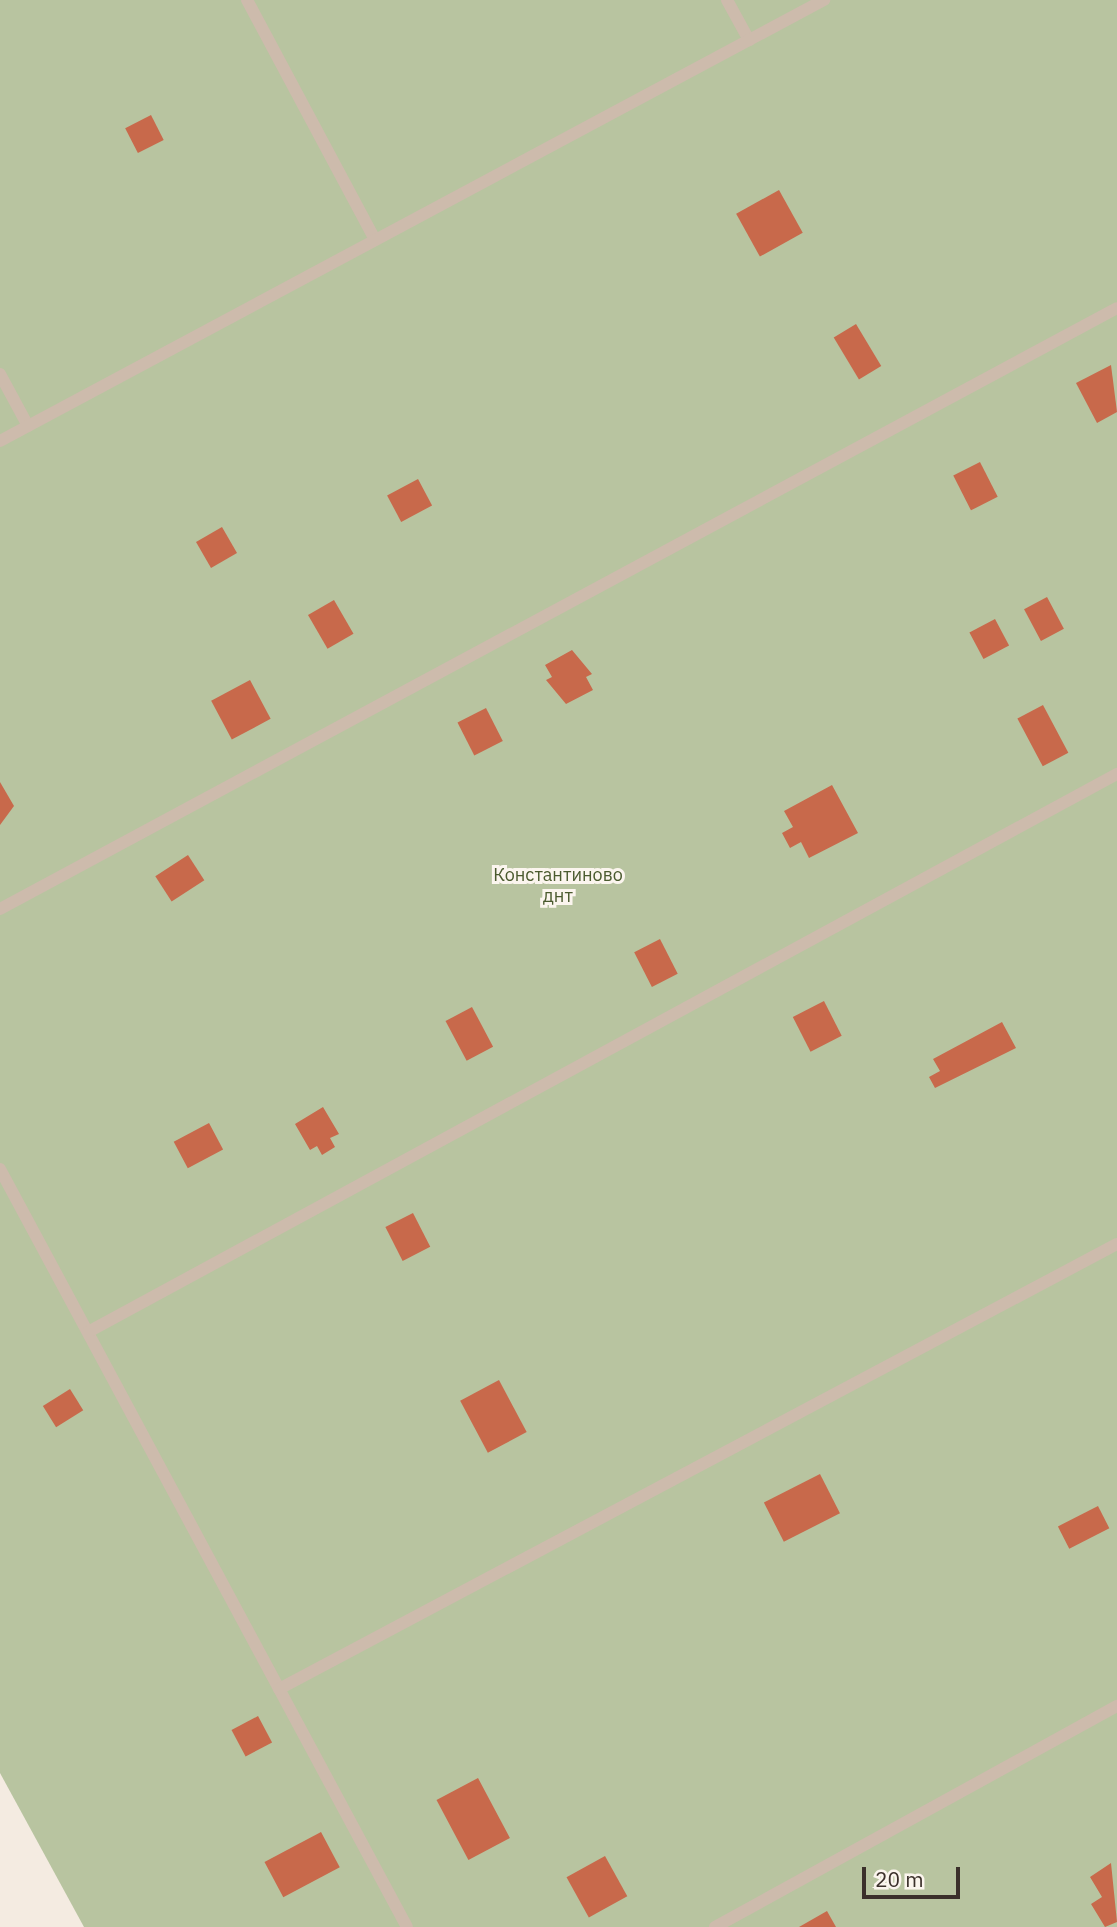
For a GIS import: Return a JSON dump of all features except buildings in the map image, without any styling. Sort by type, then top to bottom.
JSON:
[{"type":"lane","points":[[247,0],[375,240]]},
{"type":"lane","points":[[727,0],[749,40]]},
{"type":"lane","points":[[0,441],[824,0]]},
{"type":"lane","points":[[0,909],[1117,308]]},
{"type":"lane","points":[[0,374],[28,426]]},
{"type":"lane","points":[[88,1332],[1117,774]]},
{"type":"lane","points":[[0,1169],[407,1927]]},
{"type":"lane","points":[[279,1689],[1117,1244]]},
{"type":"lane","points":[[715,1927],[1117,1706]]},
{"type":"green space","name":"Константиново днт","points":[[0,0],[1117,0],[1117,1927],[84,1927],[0,1773]]}]
